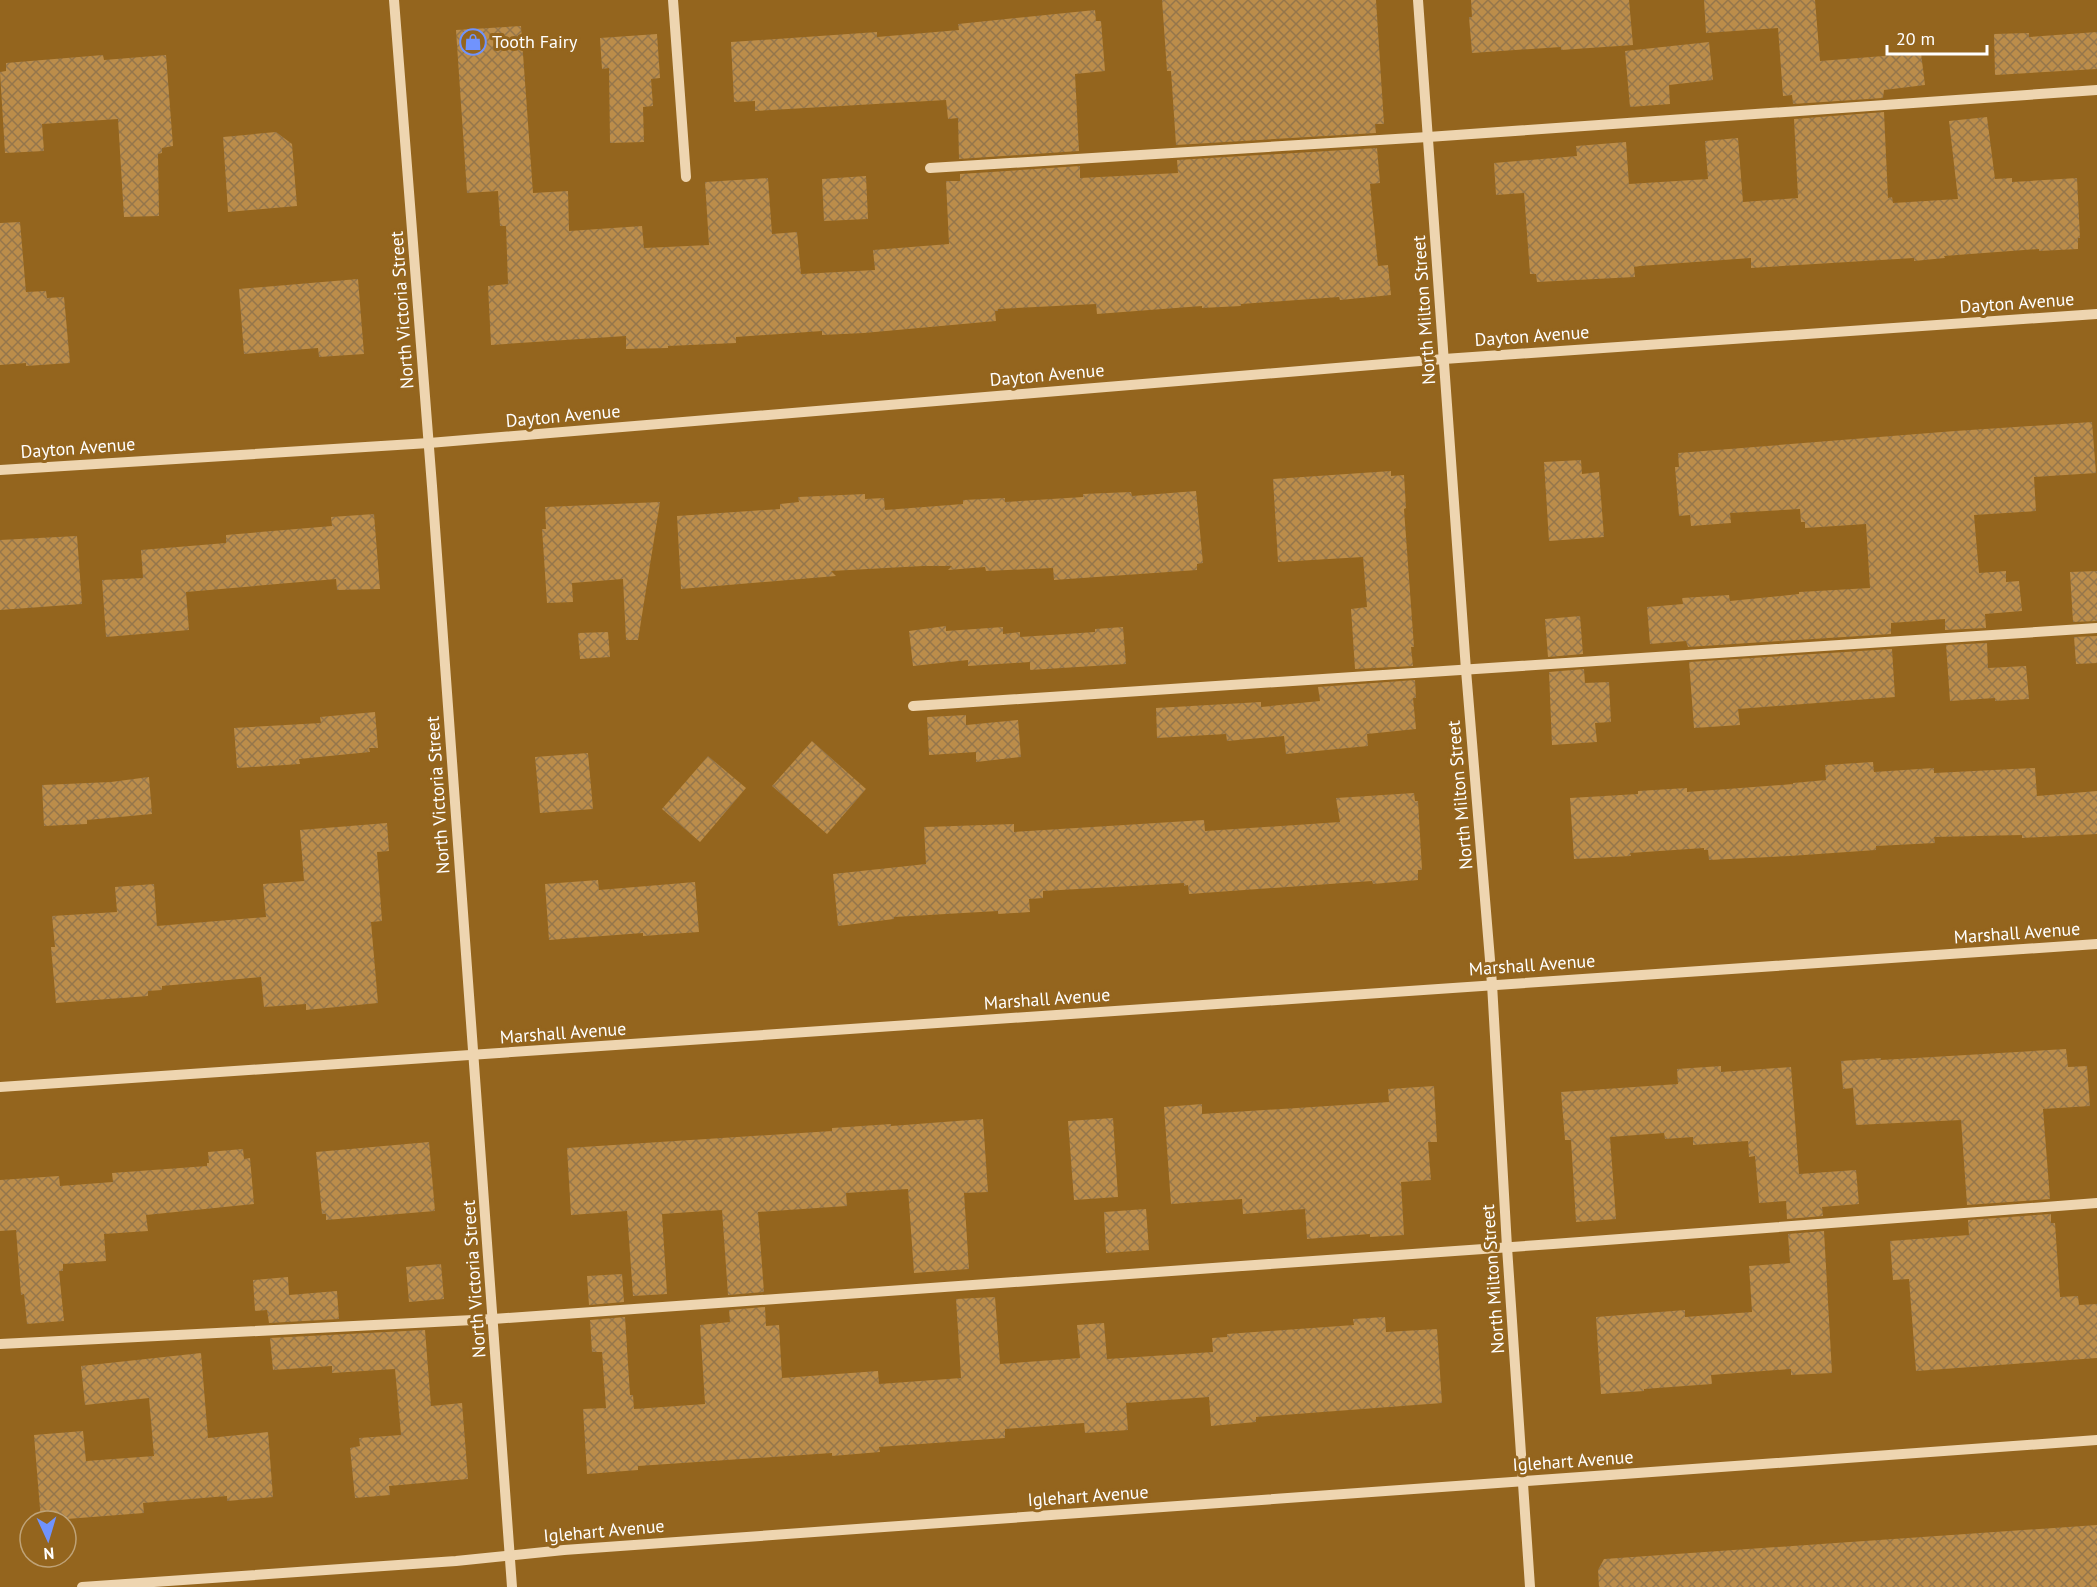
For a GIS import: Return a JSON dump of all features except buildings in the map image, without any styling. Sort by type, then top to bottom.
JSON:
[{"type":"street","name":"North Victoria Street","points":[[394,0],[429,443],[512,1587]]},
{"type":"street","points":[[673,0],[686,177]]},
{"type":"street","name":"North Milton Street","points":[[1418,0],[1466,670],[1492,984],[1530,1587]]},
{"type":"street","points":[[930,168],[1428,137],[2097,90]]},
{"type":"street","name":"Dayton Avenue","points":[[0,470],[429,443],[1444,359],[2097,314]]},
{"type":"street","points":[[913,706],[2097,628]]},
{"type":"street","name":"Marshall Avenue","points":[[0,1087],[2097,944]]},
{"type":"street","points":[[0,1344],[493,1319],[2097,1203]]},
{"type":"street","name":"Iglehart Avenue","points":[[82,1587],[445,1562],[575,1549],[2097,1440]]},
{"type":"place","name":"Tooth Fairy","points":[[473,42]]}]
